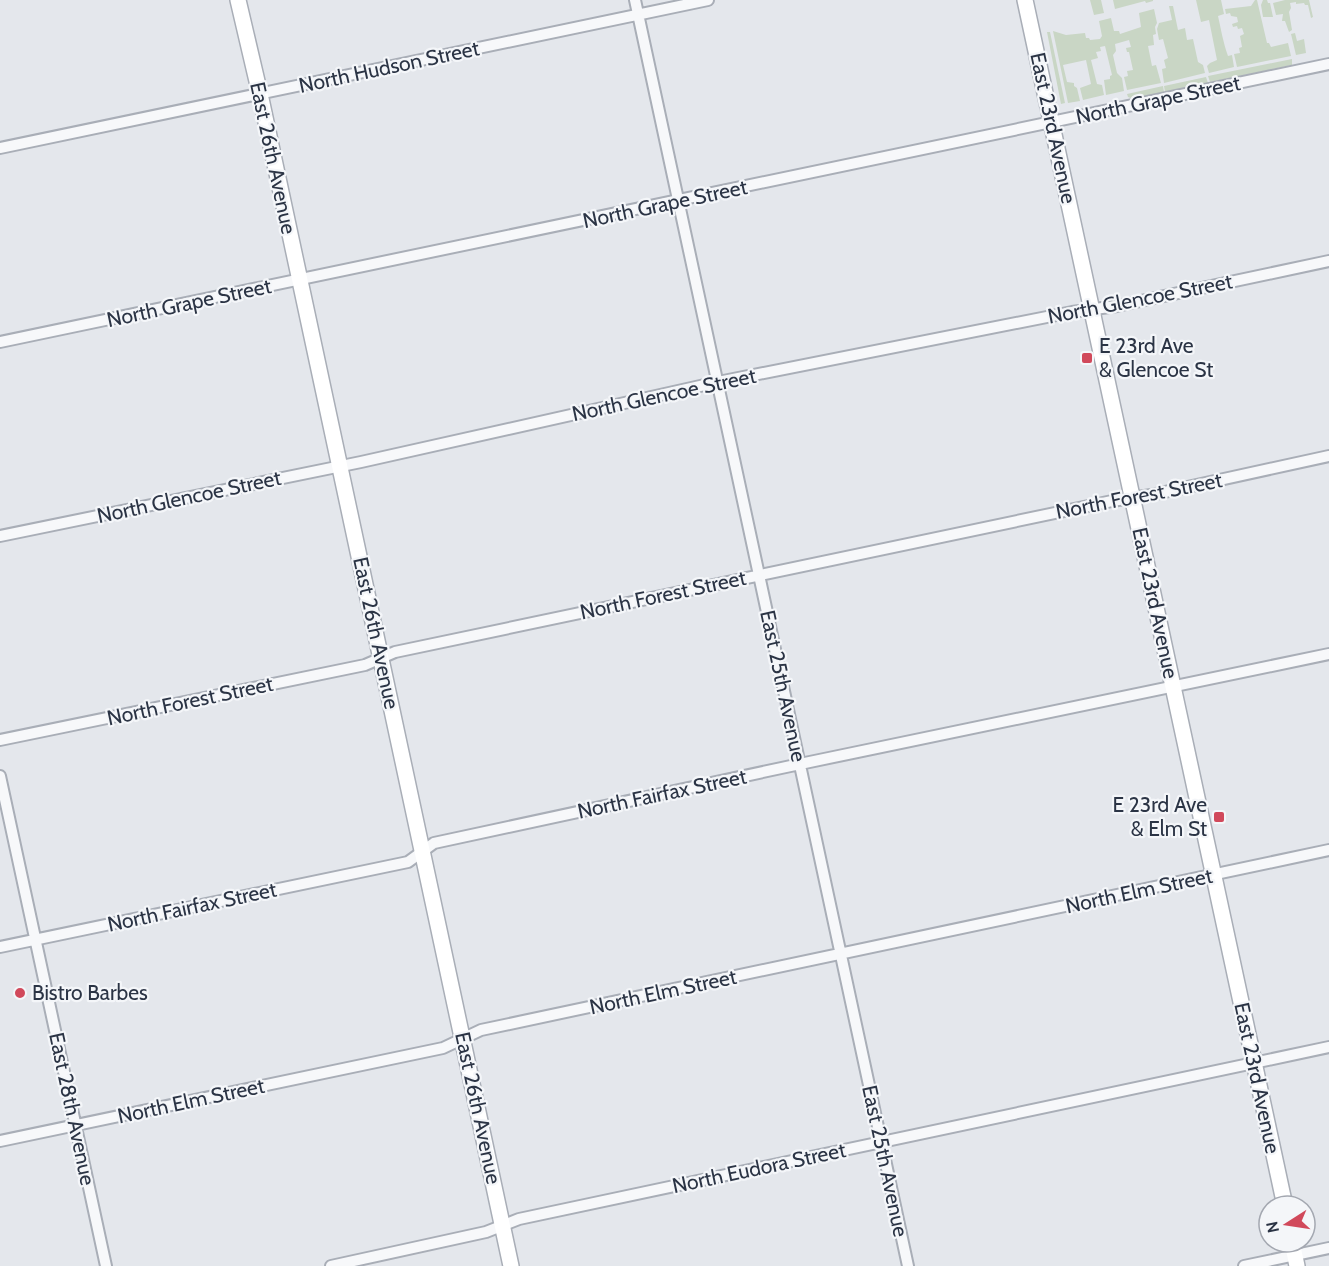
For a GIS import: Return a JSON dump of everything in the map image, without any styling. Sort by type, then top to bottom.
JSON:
[{"type":"street","name":"East 26th Avenue","points":[[238,0],[512,1266]]},
{"type":"street","name":"East 25th Avenue","points":[[635,0],[908,1266]]},
{"type":"street","name":"North Hudson Street","points":[[0,148],[708,0]]},
{"type":"street","name":"East 23rd Avenue","points":[[1025,0],[1282,1194]]},
{"type":"street","name":"North Grape Street","points":[[0,342],[1329,64]]},
{"type":"street","name":"North Glencoe Street","points":[[0,536],[340,466],[718,382],[1072,312],[1117,306],[1329,261]]},
{"type":"street","name":"North Forest Street","points":[[0,740],[365,665],[395,652],[759,574],[1329,456]]},
{"type":"street","name":"North Fairfax Street","points":[[0,947],[408,862],[434,843],[1329,654]]},
{"type":"street","name":"East 28th Avenue","points":[[0,776],[106,1266]]},
{"type":"street","name":"North Elm Street","points":[[0,1142],[443,1048],[484,1030],[1329,850]]},
{"type":"street","name":"North Eudora Street","points":[[331,1266],[486,1233],[519,1219],[1329,1047]]},
{"type":"street","points":[[1244,1266],[1295,1254]]},
{"type":"green space","points":[[1090,0],[1101,0],[1104,13],[1094,15]]},
{"type":"green space","points":[[1113,0],[1153,0],[1153,1],[1115,9]]},
{"type":"green space","points":[[1196,0],[1221,0],[1224,14],[1218,16],[1226,51],[1228,56],[1232,55],[1234,67],[1209,73],[1207,66],[1217,60],[1209,20],[1201,22]]},
{"type":"green space","points":[[1257,0],[1267,43],[1271,47],[1288,43],[1291,56],[1237,67],[1234,54],[1240,53],[1239,48],[1242,47],[1240,36],[1244,34],[1242,28],[1233,27],[1232,24],[1238,22],[1237,17],[1231,16],[1230,13],[1226,14],[1225,9],[1251,6]]},
{"type":"green space","points":[[1263,0],[1270,3],[1273,17],[1263,17],[1261,5]]},
{"type":"green space","points":[[1285,0],[1309,0],[1313,17],[1311,18],[1308,5],[1290,3],[1292,30],[1289,32],[1285,21],[1282,21],[1283,14],[1276,15],[1273,3]]},
{"type":"green space","points":[[1169,6],[1173,6],[1178,30],[1185,28],[1187,40],[1193,39],[1198,62],[1203,65],[1205,73],[1164,83],[1162,69],[1166,68],[1164,60],[1168,58],[1163,39],[1159,40],[1157,29],[1159,23],[1172,20]]},
{"type":"green space","points":[[1154,9],[1157,23],[1156,34],[1153,35],[1154,45],[1148,46],[1152,66],[1156,65],[1161,83],[1127,90],[1124,77],[1128,76],[1127,71],[1133,70],[1126,48],[1131,47],[1129,40],[1115,44],[1116,51],[1113,55],[1117,73],[1122,78],[1124,91],[1106,95],[1104,80],[1110,79],[1112,75],[1105,46],[1100,47],[1101,51],[1096,52],[1098,58],[1091,60],[1097,84],[1102,85],[1104,95],[1083,100],[1080,88],[1091,84],[1086,60],[1063,65],[1067,82],[1074,83],[1080,101],[1068,103],[1053,31],[1066,35],[1085,33],[1086,38],[1090,40],[1100,39],[1102,36],[1099,21],[1111,18],[1114,31],[1119,31],[1120,34],[1141,27],[1139,13]]},
{"type":"green space","points":[[1047,32],[1050,32],[1065,103],[1061,104]]},
{"type":"green space","points":[[1295,33],[1297,41],[1304,39],[1306,53],[1296,55],[1291,34]]},
{"type":"green space","points":[[1292,59],[1292,65],[1210,82],[1208,76]]},
{"type":"green space","points":[[1206,77],[1208,83],[1165,92],[1164,86]]},
{"type":"green space","points":[[1163,86],[1164,92],[1133,99],[1127,94]]},
{"type":"place","name":"E 23rd Ave & Glencoe St","points":[[1087,358]]},
{"type":"place","name":"E 23rd Ave & Elm St","points":[[1219,817]]},
{"type":"place","name":"Bistro Barbes","points":[[20,993]]}]
